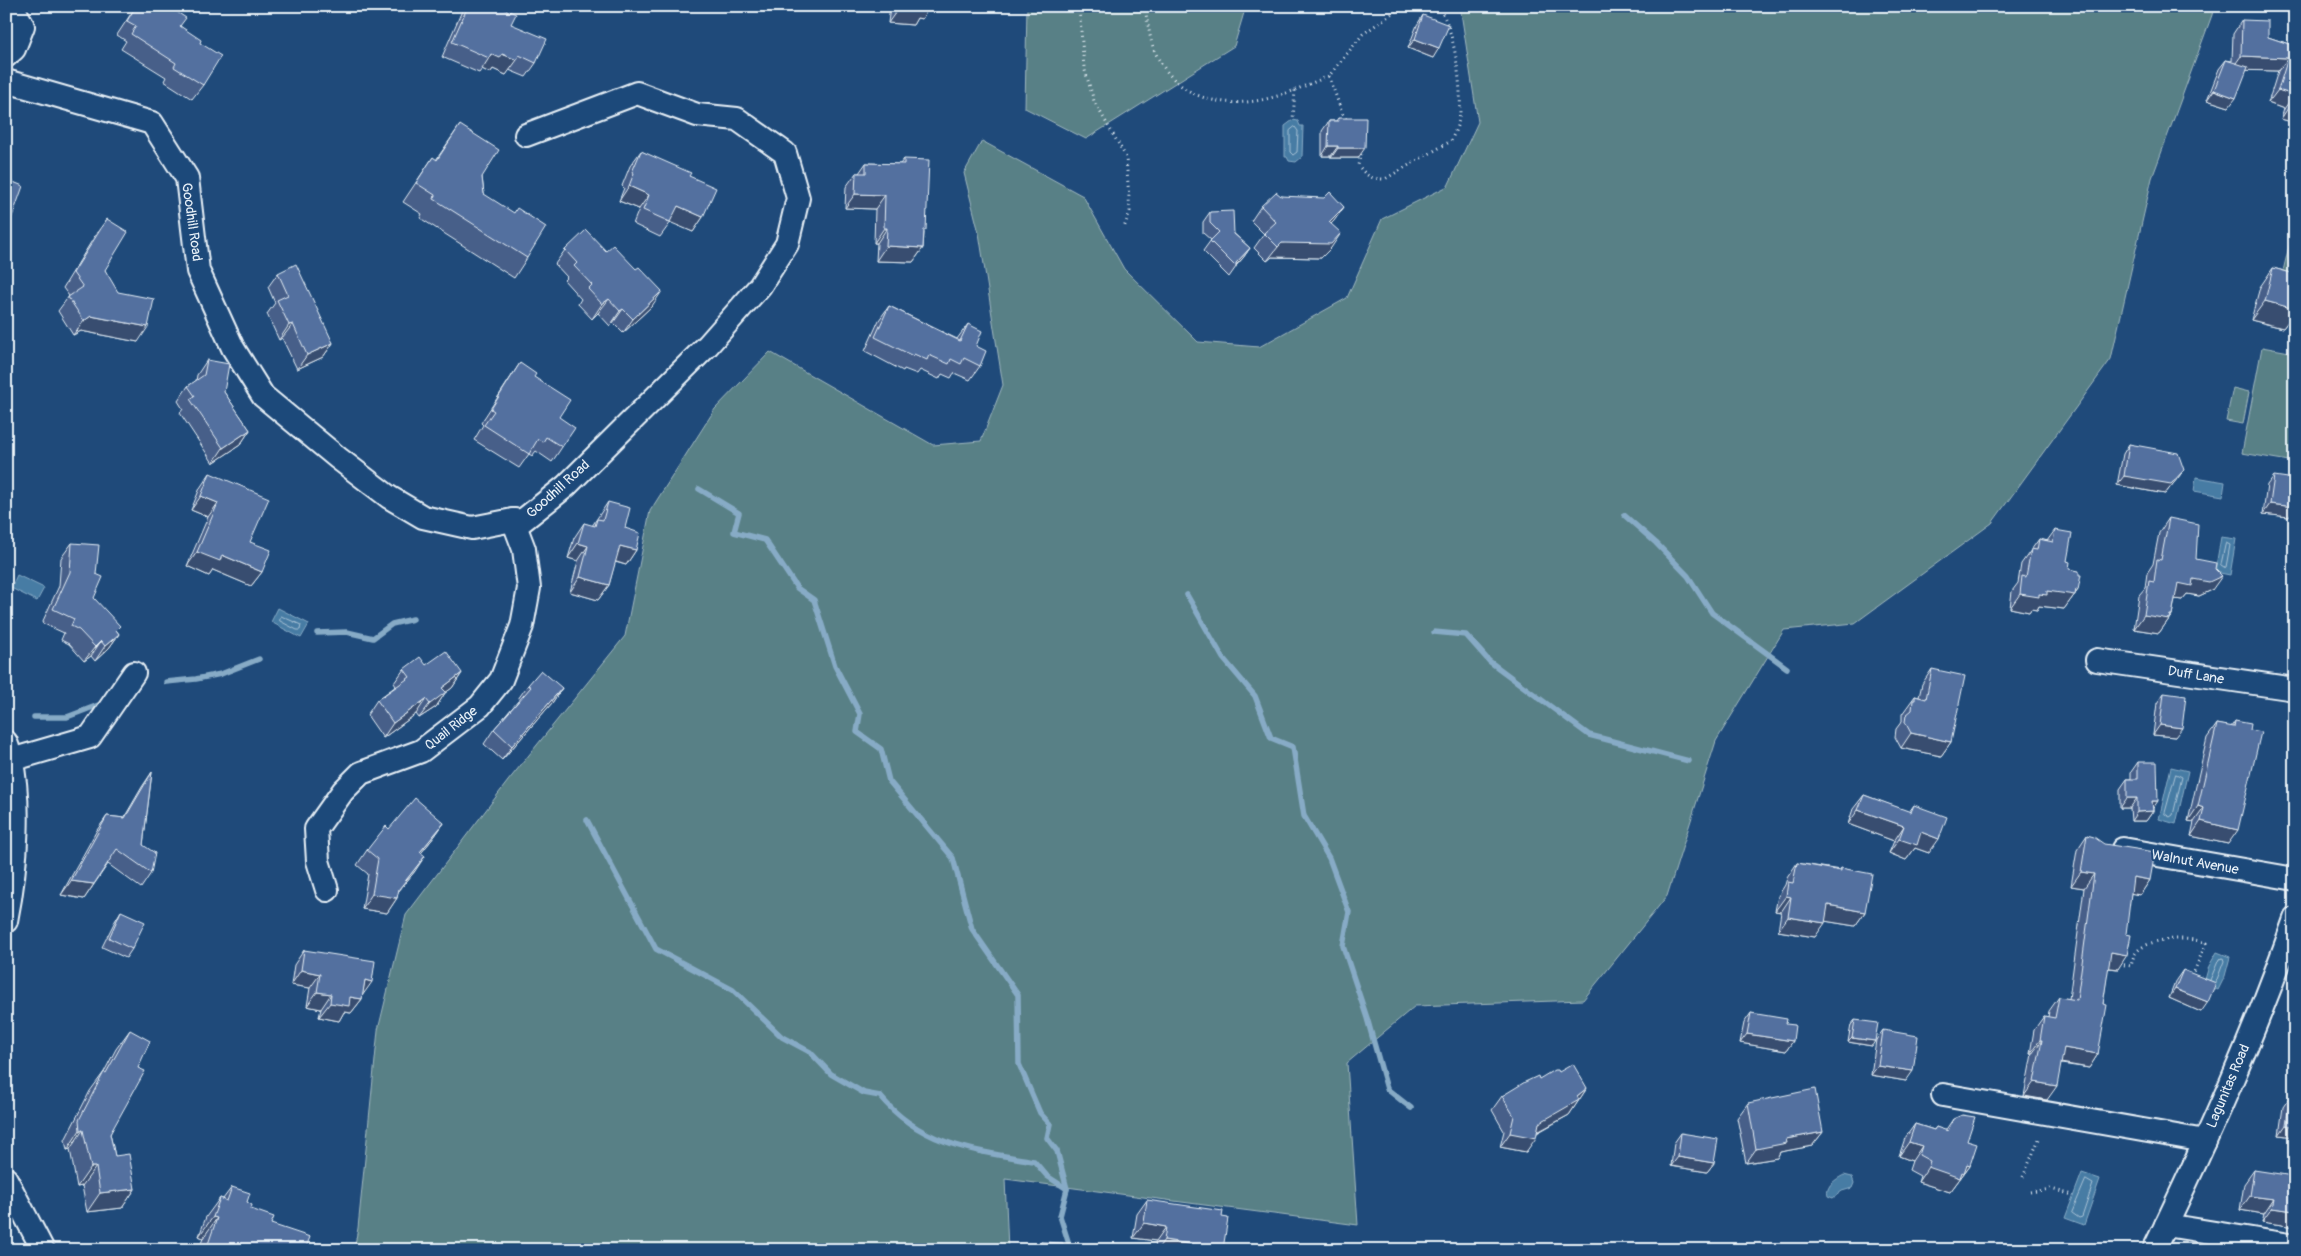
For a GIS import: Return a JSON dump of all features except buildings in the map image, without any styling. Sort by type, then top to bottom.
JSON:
[{"type":"street","points":[[6,7],[15,11],[23,26],[14,49],[6,56]]},
{"type":"street","name":"Goodhill Road","points":[[6,81],[152,123],[186,178],[198,271],[233,348],[263,396],[389,497],[423,517],[472,528],[514,520],[522,521],[566,486],[708,345],[760,286],[787,244],[798,198],[785,153],[737,119],[697,115],[637,93],[526,135]]},
{"type":"street","name":"Quail Ridge","points":[[327,890],[318,862],[316,829],[343,790],[361,773],[421,751],[480,706],[502,680],[522,626],[529,588],[524,549],[514,520]]},
{"type":"street","name":"Duff Lane","points":[[2097,660],[2295,690]]},
{"type":"street","points":[[6,920],[15,868],[15,777],[9,751],[90,737],[134,673]]},
{"type":"street","name":"Walnut Avenue","points":[[2104,846],[2295,879]]},
{"type":"street","name":"Lagunitas Road","points":[[2154,1250],[2205,1141],[2279,964],[2295,919]]},
{"type":"street","points":[[1944,1095],[2205,1141]]},
{"type":"street","points":[[6,1179],[43,1250]]},
{"type":"street","points":[[2166,1225],[2295,1246]]},
{"type":"path","points":[[1079,6],[1084,67],[1094,101],[1126,157],[1130,211],[1124,228]]},
{"type":"path","points":[[1144,6],[1154,51],[1169,75],[1196,95],[1220,104],[1272,99],[1329,76],[1363,34],[1403,6]]},
{"type":"path","points":[[1364,140],[1358,165],[1365,176],[1373,179],[1385,179],[1451,141],[1460,111],[1458,69],[1452,34],[1441,10],[1437,6]]},
{"type":"path","points":[[1329,76],[1342,113],[1345,119],[1350,121]]},
{"type":"path","points":[[1293,120],[1294,90]]},
{"type":"path","points":[[2118,964],[2131,966],[2135,954],[2143,946],[2187,938],[2196,939],[2206,943],[2189,985]]},
{"type":"path","points":[[2023,1177],[2039,1139]]},
{"type":"path","points":[[2030,1192],[2052,1188],[2073,1195]]},
{"type":"green space","points":[[1027,6],[1246,6],[1234,46],[1086,139],[1025,108]]},
{"type":"green space","points":[[1460,6],[2214,6],[2152,178],[2111,359],[1992,523],[1855,623],[1784,630],[1716,741],[1667,896],[1583,1000],[1415,1006],[1347,1063],[1358,1225],[1005,1179],[1008,1250],[354,1250],[358,1228],[378,1030],[406,915],[508,781],[625,636],[650,511],[715,409],[770,352],[933,445],[981,441],[1003,385],[979,233],[964,173],[982,141],[1083,196],[1124,269],[1198,342],[1259,347],[1347,298],[1382,219],[1448,186],[1478,122]]},
{"type":"green space","points":[[2295,222],[2295,282],[2281,279]]},
{"type":"green space","points":[[2262,347],[2295,353],[2295,462],[2242,453]]},
{"type":"green space","points":[[2233,388],[2249,392],[2243,424],[2226,421]]},
{"type":"water","points":[[1293,120],[1298,121],[1300,126],[1303,126],[1302,157],[1296,162],[1289,161],[1285,157],[1285,126]]},
{"type":"water","points":[[2196,477],[2225,482],[2223,496],[2194,491]]},
{"type":"water","points":[[2221,537],[2236,539],[2230,575],[2215,572]]},
{"type":"water","points":[[17,575],[44,588],[37,601],[11,588]]},
{"type":"water","points":[[278,608],[309,624],[301,638],[271,622]]},
{"type":"water","points":[[2171,767],[2188,771],[2176,824],[2159,819]]},
{"type":"water","points":[[2217,952],[2230,957],[2225,976],[2218,990],[2204,983],[2209,966]]},
{"type":"water","points":[[2082,1173],[2100,1179],[2084,1225],[2065,1218]]},
{"type":"water","points":[[1844,1175],[1852,1177],[1854,1183],[1852,1188],[1842,1191],[1833,1198],[1828,1196],[1827,1192],[1830,1186]]},
{"type":"waterway","points":[[699,489],[739,513],[734,532],[765,540],[797,588],[814,600],[835,666],[860,714],[857,732],[881,749],[889,781],[953,858],[972,929],[1018,995],[1019,1064],[1040,1113],[1050,1124],[1047,1138],[1057,1151],[1067,1189],[1060,1216],[1068,1241]]},
{"type":"waterway","points":[[1624,515],[1656,543],[1688,576],[1712,613],[1787,668]]},
{"type":"waterway","points":[[1187,595],[1223,658],[1255,696],[1271,738],[1293,747],[1304,816],[1329,858],[1349,912],[1343,946],[1367,1018],[1387,1089],[1411,1108]]},
{"type":"waterway","points":[[317,633],[347,632],[373,638],[392,624],[413,619]]},
{"type":"waterway","points":[[1434,632],[1466,635],[1489,661],[1589,735],[1689,761]]},
{"type":"waterway","points":[[166,682],[221,674],[259,659]]},
{"type":"waterway","points":[[34,717],[67,717],[101,704]]},
{"type":"waterway","points":[[587,820],[656,949],[733,990],[782,1037],[810,1052],[831,1074],[864,1093],[880,1096],[913,1125],[931,1135],[970,1149],[1034,1161],[1047,1176],[1067,1189]]}]
